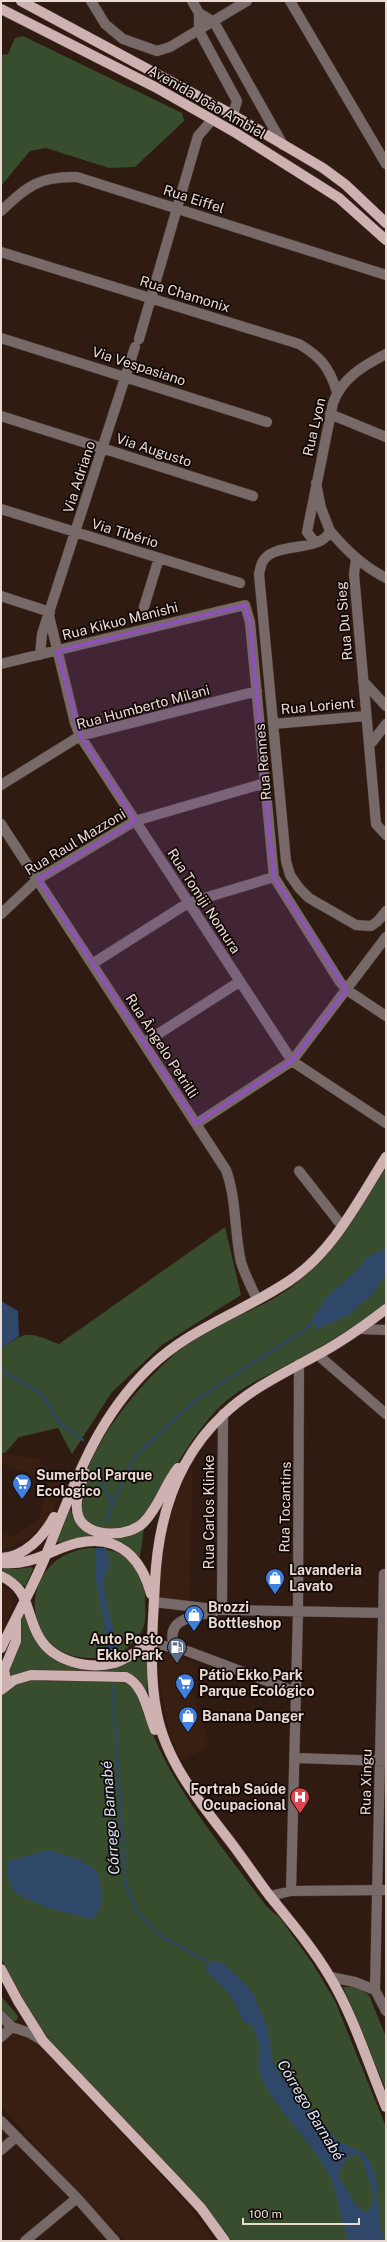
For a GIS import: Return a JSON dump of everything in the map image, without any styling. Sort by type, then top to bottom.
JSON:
[{"type":"main road","name":"Avenida João Ambiel","points":[[21,1],[233,115],[329,172],[367,204],[386,223]]},
{"type":"main road","name":"Avenida João Ambiel","points":[[1,9],[155,87],[212,120],[339,198],[386,240]]},
{"type":"main road","points":[[1,1648],[46,1555],[87,1454],[101,1428],[121,1398],[164,1354],[209,1324],[290,1281],[305,1269],[329,1244],[386,1158]]},
{"type":"main road","points":[[87,1454],[88,1467],[77,1498],[80,1519],[87,1526],[96,1531],[114,1534],[130,1531],[145,1522],[173,1474],[187,1460],[208,1431],[224,1414],[262,1384],[318,1355],[361,1329],[386,1309]]},
{"type":"main road","points":[[187,1460],[171,1492],[160,1529],[156,1554],[152,1643],[154,1698],[157,1716],[168,1748],[188,1785],[330,1977],[345,2007],[386,2107]]},
{"type":"main road","points":[[1,1558],[10,1557],[22,1551],[46,1531],[60,1507],[68,1498]]},
{"type":"main road","points":[[1,1563],[28,1562],[67,1546],[89,1542],[108,1542],[118,1546],[133,1556],[147,1578],[154,1602]]},
{"type":"main road","points":[[22,1551],[46,1555]]},
{"type":"main road","points":[[1,1576],[16,1584],[25,1599],[37,1634],[42,1641],[52,1651],[68,1661],[82,1665],[114,1663],[152,1643]]},
{"type":"main road","points":[[4,1687],[4,1670],[16,1641],[16,1617]]},
{"type":"main road","points":[[4,1687],[14,1680],[31,1675],[117,1675],[131,1679],[142,1695],[171,1767],[180,1780],[188,1785]]},
{"type":"main road","points":[[1,1969],[18,2001],[43,2041],[201,2208],[225,2241]]},
{"type":"street","points":[[91,1],[104,24],[123,39],[143,48],[156,51],[170,47],[248,1]]},
{"type":"street","points":[[192,1],[199,13],[214,22],[283,146]]},
{"type":"street","points":[[290,1],[386,164]]},
{"type":"street","points":[[199,13],[199,31],[238,101],[233,115]]},
{"type":"street","points":[[217,65],[233,56]]},
{"type":"street","name":"Via Adriano","points":[[40,655],[42,634],[50,614],[137,343],[198,136],[212,120]]},
{"type":"street","name":"Rua Eiffel","points":[[1,211],[23,190],[38,182],[55,176],[77,177],[386,275]]},
{"type":"street","name":"Rua Chamonix","points":[[1,252],[299,344],[317,355],[325,365],[337,392]]},
{"type":"street","name":"Via Vespasiano","points":[[1,338],[268,422]]},
{"type":"street","name":"Rua Lyon","points":[[307,532],[330,414],[337,392],[348,378],[366,365],[386,354]]},
{"type":"street","points":[[330,414],[386,437]]},
{"type":"street","name":"Via Augusto","points":[[1,416],[253,496]]},
{"type":"street","name":"Rua Lyon","points":[[316,483],[318,496],[330,531],[356,559],[369,570],[386,578]]},
{"type":"street","name":"Via Tibério","points":[[1,509],[240,583]]},
{"type":"street","points":[[309,521],[317,516],[325,518]]},
{"type":"street","points":[[293,547],[307,532],[313,540],[318,542],[324,539],[330,531]]},
{"type":"street","name":"Rua Rennes","points":[[318,542],[272,553],[263,561],[259,574],[286,862],[290,875],[299,888],[309,898],[356,925],[371,926],[378,921],[386,911]]},
{"type":"street","points":[[144,606],[159,558]]},
{"type":"street","name":"Rua Du Sieg","points":[[356,559],[354,574],[376,824],[386,835]]},
{"type":"street","points":[[1,596],[50,614],[57,651]]},
{"type":"street","name":"Rua Kikuo Manishi","points":[[1,664],[245,605],[250,622],[257,691]]},
{"type":"street","name":"Rua Tomiji Nomura","points":[[57,651],[75,723],[80,736],[239,982],[292,1061],[386,1123]]},
{"type":"street","points":[[363,681],[386,706]]},
{"type":"street","points":[[257,691],[274,877],[340,982],[347,990],[386,1016]]},
{"type":"street","name":"Rua Humberto Milani","points":[[1,785],[80,736],[257,691]]},
{"type":"street","name":"Rua Lorient","points":[[273,724],[366,716]]},
{"type":"street","points":[[369,746],[386,724]]},
{"type":"street","name":"Rua Raul Mazzoni","points":[[1,914],[38,879],[135,821],[265,783]]},
{"type":"street","name":"Rua Ângelo Petrilli","points":[[1,824],[226,1170],[231,1184],[241,1261],[247,1280],[257,1299]]},
{"type":"street","points":[[92,964],[188,903],[274,877]]},
{"type":"street","points":[[196,1124],[292,1061],[386,937]]},
{"type":"street","points":[[144,1043],[239,982]]},
{"type":"street","points":[[300,1171],[342,1226]]},
{"type":"street","points":[[361,1329],[386,1330]]},
{"type":"street","points":[[318,1355],[386,1414]]},
{"type":"street","name":"Rua Tocantins","points":[[291,1891],[296,1758],[299,1364]]},
{"type":"street","name":"Rua Carlos Klinke","points":[[222,1610],[224,1414]]},
{"type":"street","name":"Rua Xingu","points":[[375,1990],[382,1891],[385,1613],[384,1574]]},
{"type":"street","points":[[154,1602],[222,1610],[385,1613]]},
{"type":"street","points":[[175,1647],[171,1638],[172,1630],[177,1624],[195,1616],[222,1610]]},
{"type":"street","points":[[152,1643],[175,1647],[296,1692]]},
{"type":"street","points":[[296,1758],[383,1761]]},
{"type":"street","points":[[270,1896],[291,1891],[382,1891]]},
{"type":"street","points":[[330,1977],[355,1982],[375,1990],[386,2009]]},
{"type":"street","points":[[1,2016],[12,2027],[30,2033],[43,2041]]},
{"type":"street","points":[[1,2037],[12,2027]]},
{"type":"street","points":[[1,2121],[77,2198],[115,2241]]},
{"type":"street","points":[[1,2150],[16,2137]]},
{"type":"street","points":[[25,2241],[77,2198]]},
{"type":"highlighted area","points":[[245,605],[250,622],[274,877],[347,990],[292,1061],[196,1124],[38,879],[135,821],[80,736],[57,651]]},
{"type":"shaded area","points":[[1,1453],[39,1459],[53,1477],[65,1484],[49,1520],[25,1541],[1,1551],[1,1541],[4,1533],[14,1536],[38,1520],[49,1481],[1,1464]]},
{"type":"shaded area","points":[[193,1466],[189,1601],[161,1599],[161,1569],[166,1526],[185,1478]]},
{"type":"shaded area","points":[[1,1585],[12,1593],[13,1605],[1,1635]]},
{"type":"shaded area","points":[[168,1652],[198,1665],[193,1690],[209,1746],[182,1761],[169,1733],[158,1674],[160,1654]]},
{"type":"shaded area","points":[[16,2031],[33,2038],[187,2203],[214,2241],[126,2241],[80,2196],[1,2106],[1,2044]]},
{"type":"green space","points":[[23,36],[182,113],[184,121],[135,167],[109,168],[46,148],[30,151],[1,186],[1,55],[8,54],[15,38]]},
{"type":"green space","points":[[386,1168],[386,1303],[335,1338],[249,1385],[223,1404],[194,1438],[147,1514],[137,1524],[116,1530],[109,1530],[94,1527],[88,1523],[83,1515],[82,1509],[82,1496],[85,1477],[106,1433],[139,1390],[156,1371],[189,1343],[214,1328],[266,1303],[290,1288],[305,1276],[319,1262],[343,1232]]},
{"type":"green space","points":[[225,1227],[241,1295],[162,1345],[112,1392],[72,1454],[58,1428],[19,1437],[5,1453],[1,1453],[1,1349],[17,1338],[29,1335],[35,1335],[59,1344]]},
{"type":"green space","points":[[70,1506],[72,1516],[76,1524],[92,1535],[91,1537],[68,1542],[55,1542]]},
{"type":"green space","points":[[144,1528],[140,1557],[121,1542],[111,1539],[136,1534]]},
{"type":"green space","points":[[89,1548],[114,1551],[126,1556],[139,1569],[144,1586],[144,1627],[137,1638],[127,1648],[116,1655],[107,1658],[93,1658],[68,1654],[50,1643],[39,1626],[35,1607],[38,1587],[47,1569],[65,1555]]},
{"type":"green space","points":[[32,1567],[33,1569],[25,1587],[15,1579],[1,1573],[1,1568],[17,1569]]},
{"type":"green space","points":[[24,1611],[31,1633],[39,1646],[53,1658],[81,1669],[139,1653],[147,1655],[147,1696],[136,1678],[122,1671],[28,1671],[8,1678],[19,1621]]},
{"type":"green space","points":[[50,1679],[125,1682],[131,1687],[139,1699],[164,1758],[190,1803],[267,1907],[280,1918],[313,1964],[335,2001],[386,2127],[386,2241],[232,2241],[206,2207],[52,2043],[30,2014],[1,1958],[1,1697],[12,1686],[23,1681]]},
{"type":"green space","points":[[343,1987],[359,1987],[369,1995],[386,2037],[386,2090]]},
{"type":"green space","points":[[1,1996],[18,2016],[17,2020],[12,2023],[1,2013]]},
{"type":"water","points":[[386,1249],[386,1274],[372,1295],[362,1302],[351,1314],[318,1329],[311,1319],[322,1305],[324,1299],[356,1271],[367,1257]]},
{"type":"water","points":[[1,1301],[18,1311],[19,1336],[1,1349]]},
{"type":"water","points":[[96,1548],[106,1548],[109,1560],[104,1584],[108,1610],[118,1652],[107,1658],[104,1622],[96,1582]]},
{"type":"water","points":[[48,1850],[78,1859],[96,1870],[100,1882],[101,1902],[97,1914],[93,1919],[61,1912],[41,1905],[12,1890],[7,1871],[8,1861]]},
{"type":"water","points":[[216,1961],[225,1965],[252,1991],[267,2027],[273,2063],[283,2078],[338,2141],[364,2153],[375,2176],[379,2219],[385,2241],[348,2241],[332,2181],[320,2159],[274,2100],[261,2078],[258,2061],[260,2046],[252,2025],[243,2021],[237,2007],[229,1995],[205,1966]],"holes":[[[356,2154],[362,2158],[374,2195],[372,2207],[365,2213],[354,2202],[339,2177],[342,2166],[349,2157]]]},
{"type":"waterway","points":[[106,1521],[112,1504],[135,1456],[197,1399],[304,1330],[314,1320]]},
{"type":"waterway","name":"Córrego Barnabé","points":[[1,1367],[8,1374],[41,1393],[59,1422],[83,1440]]},
{"type":"waterway","name":"Córrego Barnabé","points":[[98,1466],[101,1481],[112,1503]]},
{"type":"waterway","name":"Córrego Barnabé","points":[[113,1687],[125,1882],[137,1912],[158,1934],[213,1965]]},
{"type":"place","name":"Sumerbol Parque Ecologico","points":[[22,1500]]},
{"type":"place","name":"Lavanderia Lavato","points":[[275,1595]]},
{"type":"place","name":"Brozzi Bottleshop","points":[[194,1632]]},
{"type":"place","name":"Auto Posto Ekko Park","points":[[177,1664]]},
{"type":"place","name":"Pátio Ekko Park Parque Ecológico","points":[[185,1700]]},
{"type":"place","name":"Banana Danger","points":[[188,1733]]},
{"type":"place","name":"Fortrab Saúde Ocupacional","points":[[300,1814]]}]
